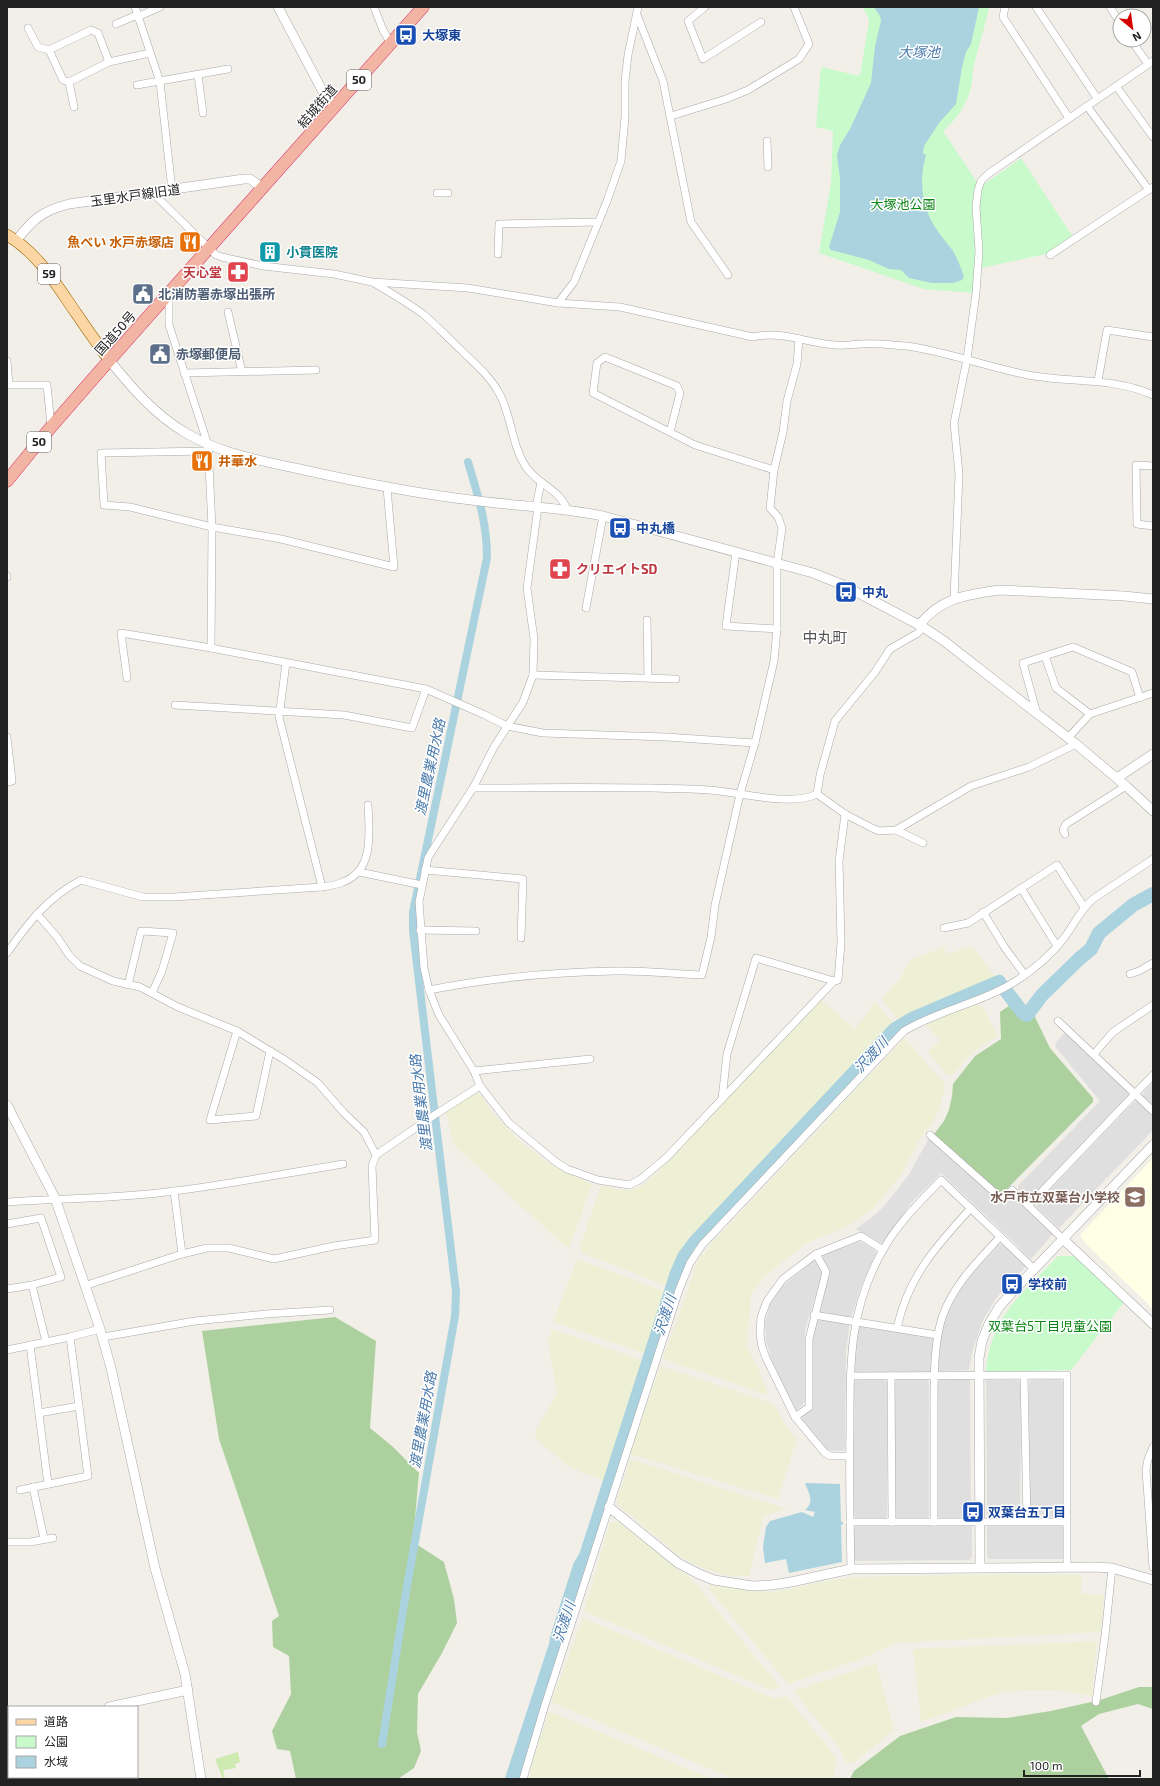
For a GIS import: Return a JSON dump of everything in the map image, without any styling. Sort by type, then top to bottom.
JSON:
[{"type":"highway","name":"結城街道","points":[[263,188],[423,7]]},
{"type":"highway","name":"国道50号","points":[[7,481],[52,427],[263,188]]},
{"type":"main road","name":"59","points":[[12,238],[33,255],[47,272],[110,361]]},
{"type":"street","points":[[135,7],[160,82],[172,190]]},
{"type":"street","points":[[116,24],[160,7]]},
{"type":"street","points":[[278,7],[322,90],[335,107]]},
{"type":"street","points":[[374,7],[383,30],[391,44]]},
{"type":"street","points":[[705,7],[688,21],[703,59],[761,22]]},
{"type":"street","points":[[671,116],[726,99],[748,90],[799,59],[810,44],[794,7]]},
{"type":"street","points":[[1005,7],[1003,17],[1069,118]]},
{"type":"street","points":[[1036,7],[1098,98]]},
{"type":"street","points":[[638,11],[663,81],[691,222],[728,275]]},
{"type":"street","points":[[558,303],[574,282],[621,161],[628,55],[638,11]]},
{"type":"street","points":[[28,28],[38,47],[49,50],[91,30],[98,33],[109,62]]},
{"type":"street","points":[[954,599],[959,474],[954,424],[967,359],[976,293],[979,251],[976,207],[981,181],[988,174],[1150,62],[1138,48]]},
{"type":"street","points":[[49,50],[63,80],[69,82],[109,62],[150,53]]},
{"type":"street","points":[[137,86],[228,69]]},
{"type":"street","points":[[198,75],[203,113]]},
{"type":"street","points":[[69,82],[74,107]]},
{"type":"street","points":[[1116,86],[1153,137]]},
{"type":"street","points":[[1050,255],[1151,188],[1087,106]]},
{"type":"street","points":[[767,141],[768,167]]},
{"type":"street","name":"玉里水戸線旧道","points":[[12,238],[35,218],[57,207],[244,179],[250,179],[263,188]]},
{"type":"street","points":[[153,193],[218,256],[262,266],[334,274],[372,282],[468,288],[558,303],[635,310],[753,337],[763,335],[785,336],[837,346],[863,344],[907,346],[967,359],[1027,375],[1063,380],[1098,381],[1124,386],[1153,395]]},
{"type":"street","points":[[437,193],[448,193]]},
{"type":"street","points":[[498,254],[499,224],[598,222]]},
{"type":"street","points":[[372,282],[410,305],[424,316],[489,378],[499,393],[508,413],[514,442],[521,457],[531,473],[561,499],[567,510]]},
{"type":"street","points":[[169,294],[169,325],[208,448],[212,528],[212,648]]},
{"type":"street","points":[[228,312],[242,372]]},
{"type":"street","points":[[1098,381],[1107,330],[1153,337]]},
{"type":"street","points":[[429,990],[468,982],[574,972],[618,971],[702,975],[711,937],[715,905],[740,794],[755,743],[774,661],[777,629],[777,564],[782,528],[778,517],[770,508],[774,470],[783,432],[787,401],[797,364],[799,339]]},
{"type":"street","points":[[670,432],[680,393],[677,386],[606,357],[598,363],[593,393],[695,446],[774,470]]},
{"type":"street","points":[[7,361],[9,385],[47,385],[52,427]]},
{"type":"street","points":[[110,361],[125,379],[160,415],[208,448]]},
{"type":"street","points":[[184,373],[316,370]]},
{"type":"street","points":[[387,488],[394,567],[281,539],[212,528],[130,508],[104,505],[101,453],[208,448],[387,488],[472,500],[567,510],[603,516],[813,573],[843,585],[921,626],[960,652],[1076,744],[1117,778],[1153,811]]},
{"type":"street","points":[[1153,466],[1136,465],[1137,524],[1153,526]]},
{"type":"street","points":[[541,482],[537,502],[538,507],[527,588],[534,639],[533,676],[522,702],[473,788],[432,851],[419,884],[420,930],[424,968],[429,990],[445,1025],[474,1071],[480,1086],[509,1123],[556,1162],[567,1169],[598,1180],[629,1185],[641,1180],[667,1157],[834,981],[838,980],[841,929],[839,861],[845,814]]},
{"type":"street","points":[[586,608],[603,516]]},
{"type":"street","points":[[736,552],[726,626],[777,629]]},
{"type":"street","points":[[817,794],[820,775],[835,721],[875,672],[890,649],[918,633],[933,609],[954,599],[1000,590],[1109,595],[1153,599]]},
{"type":"street","points":[[647,620],[648,677]]},
{"type":"street","points":[[128,678],[121,633],[212,648],[426,689],[507,726],[543,733],[666,737],[755,743]]},
{"type":"street","points":[[1037,714],[1023,663],[1073,647],[1132,672],[1140,698]]},
{"type":"street","points":[[1045,656],[1056,688],[1090,714]]},
{"type":"street","points":[[286,663],[279,717],[322,887]]},
{"type":"street","points":[[533,676],[648,677],[676,679]]},
{"type":"street","points":[[176,705],[344,715],[412,728],[426,689]]},
{"type":"street","points":[[1068,738],[1090,714],[1153,694]]},
{"type":"street","points":[[7,737],[12,781],[7,782]]},
{"type":"street","points":[[817,794],[845,814],[879,831],[896,830],[970,786],[1029,767],[1076,744]]},
{"type":"street","points":[[1117,778],[1153,754]]},
{"type":"street","points":[[1065,834],[1063,830],[1066,824],[1126,786]]},
{"type":"street","points":[[473,788],[626,788],[710,790],[787,799],[810,797],[817,794]]},
{"type":"street","points":[[7,953],[29,922],[37,914],[67,888],[82,880],[143,897],[174,897],[322,887],[344,882],[359,872],[369,850],[370,839],[368,804]]},
{"type":"street","points":[[896,830],[923,843]]},
{"type":"street","points":[[523,1779],[545,1705],[679,1290],[690,1263],[702,1245],[904,1031],[926,1020],[1003,989],[1025,975],[1057,946],[1084,907],[1093,899],[1153,859]]},
{"type":"street","points":[[944,928],[968,923],[1057,865],[1084,907]]},
{"type":"street","points":[[425,870],[523,879],[521,938]]},
{"type":"street","points":[[359,872],[419,884]]},
{"type":"street","points":[[1021,888],[1057,946]]},
{"type":"street","points":[[983,912],[1005,948],[1025,975]]},
{"type":"street","points":[[37,914],[80,966],[113,981],[152,993],[178,1007],[236,1031],[270,1051],[318,1083],[344,1113],[364,1132],[376,1155]]},
{"type":"street","points":[[420,930],[476,931]]},
{"type":"street","points":[[128,985],[141,931],[173,933],[162,971],[152,993]]},
{"type":"street","points":[[722,1099],[727,1054],[756,958],[834,981]]},
{"type":"street","points":[[1130,974],[1153,963]]},
{"type":"street","points":[[1094,1054],[1113,1032],[1153,1004]]},
{"type":"street","points":[[1058,1021],[1153,1111]]},
{"type":"street","points":[[236,1031],[210,1120],[256,1116],[270,1051]]},
{"type":"street","points":[[474,1071],[590,1059]]},
{"type":"street","points":[[1029,1205],[1153,1075]]},
{"type":"street","points":[[87,1286],[182,1254],[217,1247],[229,1248],[274,1259],[334,1246],[375,1240],[372,1166],[376,1155],[480,1086]]},
{"type":"street","points":[[7,1105],[55,1198],[87,1286],[102,1333],[155,1568],[188,1690],[201,1779]]},
{"type":"street","points":[[930,1135],[1002,1200],[1012,1190],[1153,1324]]},
{"type":"street","points":[[980,1567],[978,1375],[982,1341],[989,1324],[999,1307],[1153,1145]]},
{"type":"street","points":[[7,1202],[55,1198],[108,1198],[174,1191],[343,1164]]},
{"type":"street","points":[[852,1569],[849,1456],[850,1352],[855,1322],[864,1291],[883,1250],[912,1211],[941,1180],[1034,1269]]},
{"type":"street","points":[[174,1191],[182,1254]]},
{"type":"street","points":[[897,1328],[907,1293],[922,1265],[971,1208]]},
{"type":"street","points":[[7,1224],[40,1218],[61,1277],[32,1285],[7,1289]]},
{"type":"street","points":[[849,1456],[830,1456],[824,1452],[795,1417],[762,1348],[760,1335],[762,1317],[767,1301],[783,1279],[816,1254],[860,1236],[883,1250]]},
{"type":"street","points":[[934,1522],[934,1376],[937,1335],[943,1315],[954,1292],[974,1266],[1000,1237]]},
{"type":"street","points":[[795,1417],[809,1407],[809,1339],[826,1272],[816,1254]]},
{"type":"street","points":[[32,1285],[46,1342]]},
{"type":"street","points":[[7,1350],[70,1337],[195,1321],[266,1314],[330,1310]]},
{"type":"street","points":[[814,1315],[937,1335]]},
{"type":"street","points":[[20,1490],[88,1476],[70,1337]]},
{"type":"street","points":[[30,1345],[48,1484]]},
{"type":"street","points":[[850,1376],[1067,1375],[1067,1567]]},
{"type":"street","points":[[891,1376],[892,1522]]},
{"type":"street","points":[[1024,1376],[1027,1521]]},
{"type":"street","points":[[39,1413],[79,1406]]},
{"type":"street","points":[[1153,1447],[1148,1459],[1146,1470],[1153,1567]]},
{"type":"street","points":[[34,1487],[44,1539]]},
{"type":"street","points":[[609,1507],[678,1563],[714,1580],[752,1586],[772,1585],[852,1569],[980,1567],[1112,1568],[1153,1580]]},
{"type":"street","points":[[850,1522],[1066,1522]]},
{"type":"street","points":[[7,1542],[22,1543],[53,1538]]},
{"type":"street","points":[[1096,1702],[1112,1568]]},
{"type":"street","points":[[114,1706],[188,1690]]},
{"type":"shaded area","points":[[972,946],[996,978],[938,1002],[899,1021],[881,999],[899,980],[911,960],[944,947],[947,954]]},
{"type":"shaded area","points":[[821,1000],[855,1029],[875,1002],[894,1024],[684,1247],[678,1257],[667,1286],[582,1253],[580,1246],[601,1185],[620,1190],[631,1190],[641,1186],[653,1177]]},
{"type":"shaded area","points":[[975,1005],[983,1007],[998,1036],[973,1052],[952,1075],[947,1075],[928,1052],[940,1041],[926,1024]]},
{"type":"shaded area","points":[[1065,1033],[1128,1092],[1129,1096],[1032,1197],[1028,1198],[1018,1189],[1018,1186],[1100,1101],[1055,1046],[1057,1041]]},
{"type":"shaded area","points":[[904,1038],[944,1083],[945,1089],[938,1112],[932,1123],[921,1137],[901,1175],[873,1208],[847,1227],[807,1243],[767,1274],[751,1294],[747,1347],[758,1368],[768,1393],[767,1395],[663,1359],[698,1261],[710,1245]]},
{"type":"shaded area","points":[[1153,1082],[1153,1105],[1143,1096],[1144,1092]]},
{"type":"shaded area","points":[[477,1093],[481,1095],[491,1111],[523,1144],[556,1168],[592,1184],[569,1249],[453,1144],[446,1111]]},
{"type":"shaded area","points":[[1137,1101],[1153,1116],[1153,1130],[1059,1228],[1037,1207],[1037,1203],[1134,1102]]},
{"type":"shaded area","points":[[931,1139],[1001,1203],[1009,1195],[1014,1196],[1054,1233],[1031,1259],[941,1173],[912,1202],[882,1243],[879,1244],[856,1229],[885,1205],[908,1176],[928,1140]]},
{"type":"shaded area","name":"水戸市立双葉台小学校","points":[[1153,1158],[1153,1309],[1085,1243],[1080,1235]]},
{"type":"shaded area","points":[[858,1242],[862,1242],[875,1250],[876,1253],[861,1286],[851,1318],[818,1313],[830,1272],[823,1255]]},
{"type":"shaded area","points":[[1003,1244],[1026,1266],[996,1298],[982,1322],[972,1352],[969,1370],[938,1371],[940,1337],[946,1317],[958,1292],[980,1264],[999,1245]]},
{"type":"shaded area","points":[[577,1259],[666,1292],[646,1354],[553,1322]]},
{"type":"shaded area","points":[[813,1261],[816,1262],[822,1274],[805,1330],[805,1402],[798,1409],[795,1409],[772,1361],[766,1342],[765,1323],[770,1305],[779,1289]]},
{"type":"shaded area","points":[[816,1318],[850,1323],[846,1350],[845,1449],[842,1451],[826,1450],[802,1419],[802,1416],[813,1408],[812,1336]]},
{"type":"shaded area","points":[[860,1326],[934,1338],[931,1372],[856,1373],[852,1370],[857,1328]]},
{"type":"shaded area","points":[[552,1329],[644,1361],[604,1481],[570,1467],[535,1437],[536,1429],[557,1394],[548,1342]]},
{"type":"shaded area","points":[[660,1366],[774,1404],[786,1427],[797,1439],[778,1499],[630,1454]]},
{"type":"shaded area","points":[[970,1379],[971,1520],[939,1520],[937,1517],[937,1383],[940,1380]]},
{"type":"shaded area","points":[[1060,1379],[1063,1382],[1063,1515],[1060,1517],[1031,1518],[1029,1514],[1029,1382],[1031,1380]]},
{"type":"shaded area","points":[[856,1380],[884,1380],[887,1382],[887,1516],[885,1518],[856,1518],[854,1516],[852,1383]]},
{"type":"shaded area","points":[[898,1380],[927,1380],[929,1383],[929,1516],[926,1519],[897,1519],[895,1516],[894,1382]]},
{"type":"shaded area","points":[[986,1380],[1018,1380],[1021,1382],[1020,1520],[987,1520]]},
{"type":"shaded area","points":[[630,1459],[787,1509],[770,1514],[763,1518],[749,1576],[729,1576],[711,1571],[681,1557],[616,1503]]},
{"type":"shaded area","points":[[618,1521],[677,1569],[690,1577],[780,1687],[771,1690],[584,1611],[610,1523]]},
{"type":"shaded area","points":[[1061,1524],[1063,1527],[1063,1559],[990,1559],[987,1557],[987,1525]]},
{"type":"shaded area","points":[[856,1525],[972,1525],[972,1557],[969,1560],[854,1561],[854,1528]]},
{"type":"shaded area","points":[[1006,1574],[1082,1575],[1081,1594],[1104,1595],[1101,1632],[896,1643],[866,1657],[788,1684],[709,1589],[710,1585],[750,1591],[775,1592],[835,1579],[862,1577]]},
{"type":"shaded area","points":[[583,1618],[775,1699],[786,1696],[837,1760],[833,1779],[734,1779],[551,1702]]},
{"type":"shaded area","points":[[1097,1641],[1092,1696],[1054,1690],[1024,1690],[999,1693],[921,1722],[913,1649]]},
{"type":"shaded area","points":[[876,1663],[894,1730],[852,1764],[845,1762],[840,1749],[794,1691]]},
{"type":"shaded area","points":[[549,1711],[712,1779],[529,1779],[533,1759]]},
{"type":"green space","name":"大塚池公園","points":[[863,7],[989,7],[975,62],[971,89],[958,115],[943,131],[977,182],[983,185],[1021,158],[1073,237],[1046,254],[977,269],[973,293],[924,289],[819,253],[831,183],[833,131],[816,127],[821,67],[860,76],[869,20]]},
{"type":"green space","points":[[1013,1003],[1025,1021],[1033,1013],[1050,1048],[1093,1098],[1093,1102],[1002,1194],[1000,1194],[934,1134],[944,1121],[949,1110],[953,1084],[975,1056],[1001,1039],[1000,1012]]},
{"type":"green space","name":"双葉台5丁目児童公園","points":[[1058,1256],[1074,1256],[1124,1302],[1071,1370],[986,1372],[989,1352],[994,1335],[1001,1321],[1020,1295]]},
{"type":"green space","points":[[335,1317],[376,1341],[370,1428],[392,1446],[419,1473],[413,1542],[444,1562],[454,1599],[457,1623],[442,1653],[418,1694],[417,1732],[421,1751],[414,1768],[398,1779],[296,1779],[290,1751],[277,1749],[272,1731],[291,1694],[289,1656],[273,1647],[272,1621],[279,1616],[219,1439],[202,1331]]},
{"type":"green space","points":[[1139,1687],[1153,1687],[1153,1709],[1138,1704],[1099,1714],[1081,1726],[1109,1779],[850,1779],[854,1771],[900,1736],[956,1717],[1007,1718],[1051,1711],[1100,1700]]},
{"type":"green space","points":[[238,1752],[240,1762],[235,1764],[236,1768],[223,1770],[225,1779],[223,1779],[215,1759]]},
{"type":"water","name":"大塚池","points":[[874,7],[979,7],[971,44],[966,52],[962,67],[956,104],[939,123],[924,146],[923,153],[926,155],[922,173],[922,183],[924,201],[930,219],[954,253],[964,276],[962,280],[953,283],[932,283],[909,278],[901,270],[889,269],[869,260],[831,250],[829,247],[840,212],[840,178],[837,155],[840,145],[850,129],[871,83],[875,46],[881,21],[880,16]]},
{"type":"water","points":[[805,1483],[840,1484],[841,1522],[843,1522],[841,1525],[842,1562],[789,1573],[786,1559],[765,1563],[763,1547],[766,1527],[770,1521],[802,1512],[813,1517],[815,1512],[805,1510],[810,1504],[810,1498]]},
{"type":"waterway","name":"渡里農業用水路","points":[[382,1744],[406,1592],[455,1316],[456,1292],[413,931],[413,912],[487,558],[484,521],[468,462]]},
{"type":"waterway","name":"沢渡川","points":[[1006,991],[1023,1013],[1027,1015],[1042,995],[1091,949],[1099,933],[1133,905],[1153,894]]},
{"type":"waterway","name":"沢渡川","points":[[512,1779],[580,1566],[586,1556],[677,1273],[684,1257],[696,1241],[894,1030],[912,1019],[999,982],[1001,985]]},
{"type":"place","name":"大塚東","points":[[406,35]]},
{"type":"place","name":"魚べい 水戸赤塚店","points":[[190,242]]},
{"type":"place","name":"小貫医院","points":[[270,252]]},
{"type":"place","name":"天心堂","points":[[238,272]]},
{"type":"place","name":"北消防署赤塚出張所","points":[[143,294]]},
{"type":"place","name":"赤塚郵便局","points":[[160,354]]},
{"type":"place","name":"井華水","points":[[202,461]]},
{"type":"place","name":"中丸橋","points":[[620,528]]},
{"type":"place","name":"クリエイトSD","points":[[560,569]]},
{"type":"place","name":"中丸","points":[[846,592]]},
{"type":"place","name":"水戸市立双葉台小学校","points":[[1135,1197]]},
{"type":"place","name":"学校前","points":[[1012,1284]]},
{"type":"place","name":"双葉台五丁目","points":[[973,1512]]},
{"type":"district","name":"中丸町","points":[[825,638]]}]
